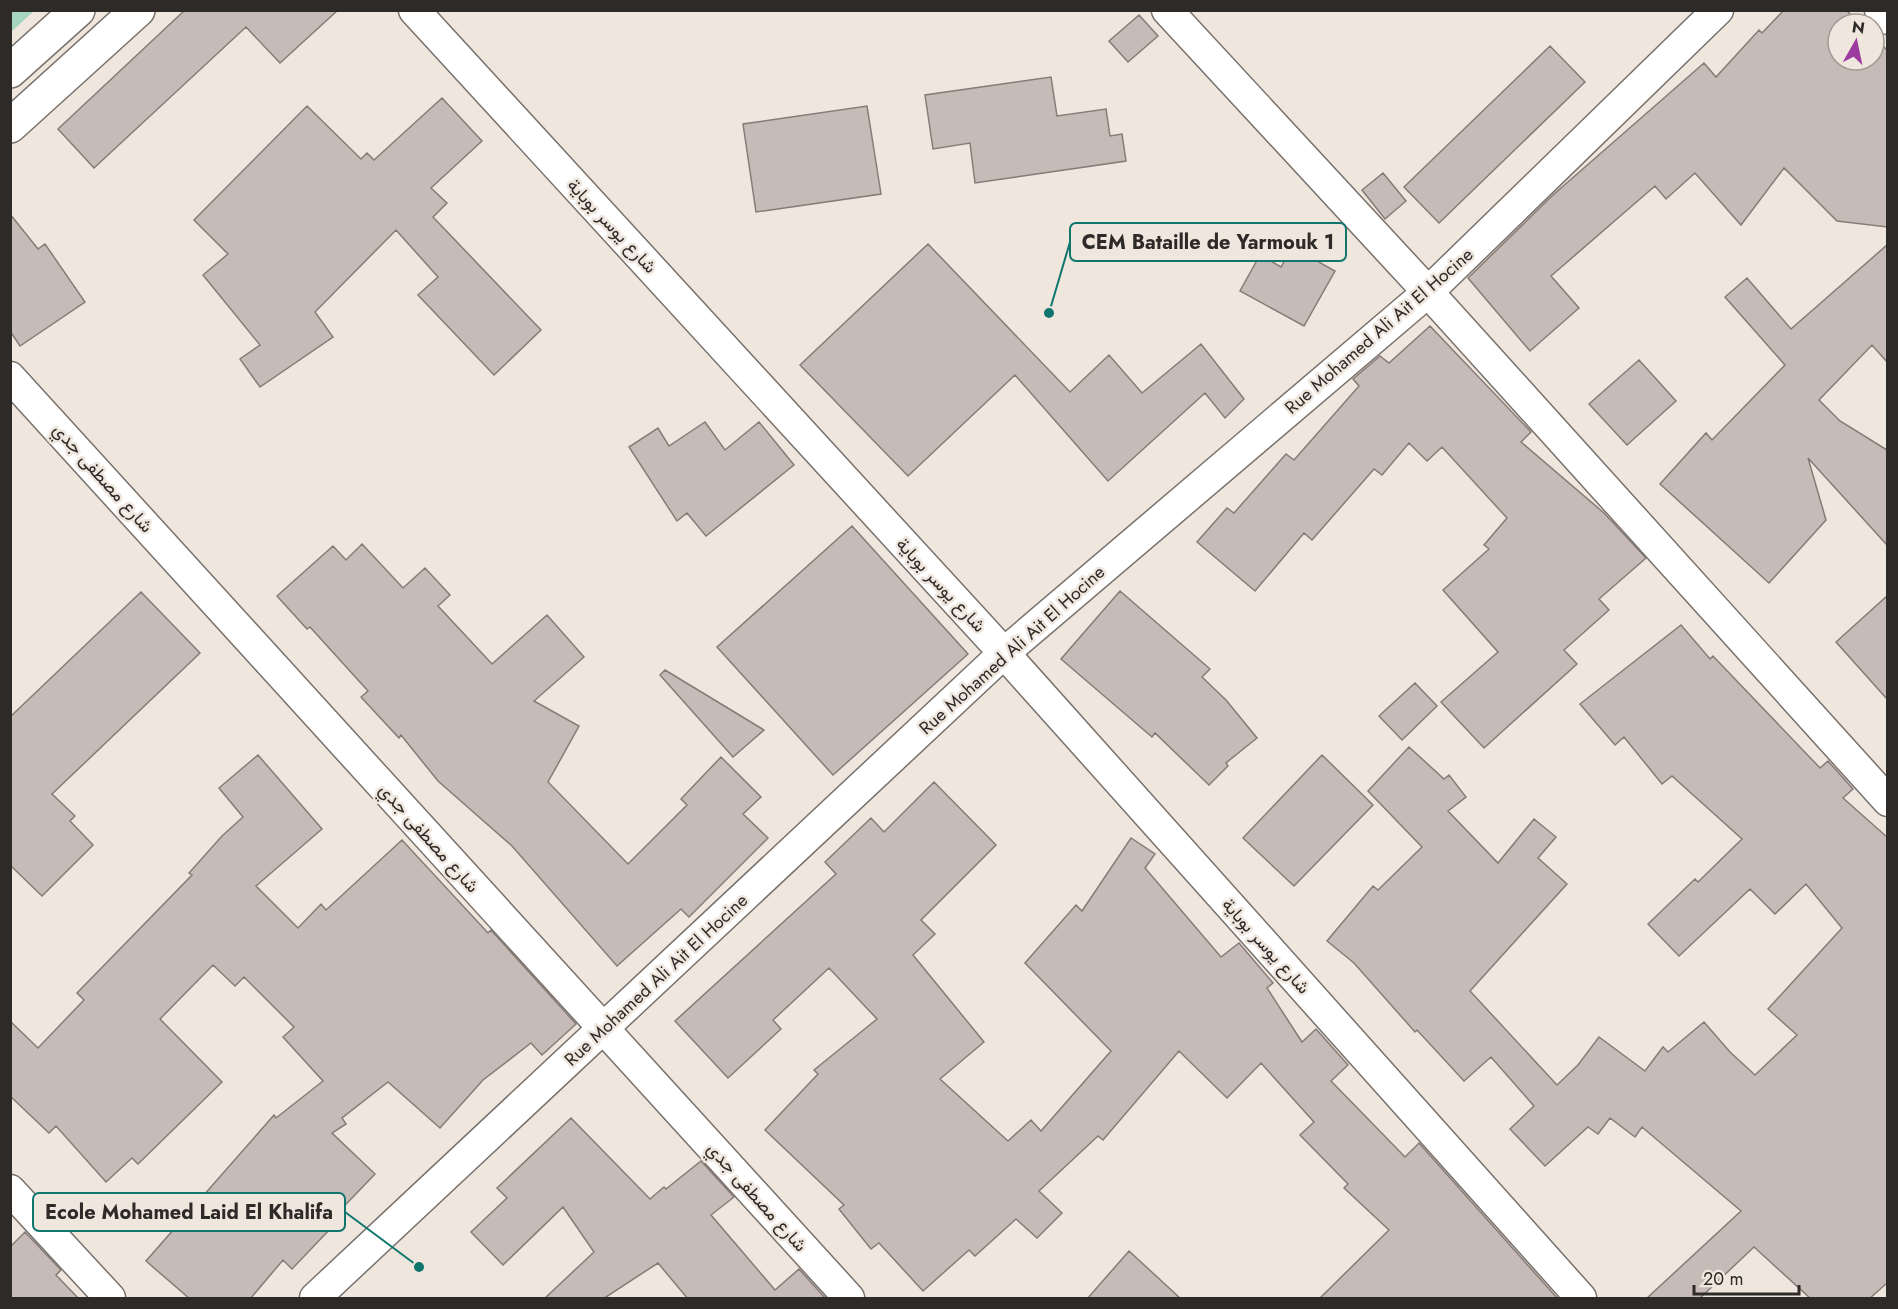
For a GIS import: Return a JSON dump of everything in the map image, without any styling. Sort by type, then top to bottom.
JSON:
[{"type":"main road","points":[[10,71],[78,10]]},
{"type":"main road","points":[[10,126],[138,10]]},
{"type":"street","name":"شارع يوسر بوباية","points":[[414,10],[1004,653],[1581,1299]]},
{"type":"street","points":[[1167,10],[1428,292],[1887,801]]},
{"type":"street","name":"Rue Mohamed Ali Ait El Hocine","points":[[315,1299],[1004,653],[1428,292],[1718,10]]},
{"type":"street","points":[[1880,10],[1887,19]]},
{"type":"street","name":"شارع مصطفى جدي","points":[[10,377],[849,1299]]},
{"type":"street","points":[[10,1190],[110,1299]]},
{"type":"green space","points":[[11,10],[34,10],[34,11],[11,32]]},
{"type":"building","points":[[185,10],[338,10],[280,63],[246,27],[94,168],[58,129]]},
{"type":"building","points":[[1784,10],[1846,10],[1848,12],[1826,12],[1826,72],[1886,72],[1887,50],[1887,227],[1837,221],[1784,168],[1741,225],[1695,173],[1666,199],[1655,186],[1551,276],[1579,308],[1530,351],[1468,278],[1553,195],[1704,63],[1716,77],[1759,30],[1762,33]]},
{"type":"building","points":[[1139,15],[1158,36],[1128,62],[1109,41]]},
{"type":"building","points":[[1550,46],[1585,82],[1439,223],[1404,187]]},
{"type":"building","points":[[1051,77],[1057,116],[1106,109],[1110,136],[1122,134],[1126,161],[975,183],[970,143],[933,149],[925,95]]},
{"type":"building","points":[[442,98],[482,141],[431,188],[447,203],[433,217],[541,330],[494,375],[418,295],[438,277],[396,230],[315,312],[333,337],[260,387],[240,359],[260,345],[203,275],[228,254],[194,220],[307,106],[361,159],[367,153],[374,160]]},
{"type":"building","points":[[867,106],[881,194],[756,212],[743,124]]},
{"type":"building","points":[[1383,173],[1406,201],[1385,219],[1362,190]]},
{"type":"building","points":[[10,214],[38,249],[45,244],[85,302],[20,346],[10,331]]},
{"type":"building","points":[[928,244],[1070,392],[1109,355],[1142,393],[1201,344],[1244,399],[1225,418],[1205,393],[1108,481],[1015,375],[908,476],[800,365]]},
{"type":"building","points":[[1887,245],[1887,362],[1872,345],[1819,400],[1840,421],[1887,450],[1887,545],[1808,458],[1826,520],[1769,583],[1660,484],[1706,433],[1712,440],[1785,365],[1725,297],[1747,278],[1791,329]]},
{"type":"building","points":[[1292,247],[1335,271],[1304,326],[1240,291],[1260,255],[1281,267]]},
{"type":"building","points":[[1430,326],[1531,432],[1521,442],[1604,513],[1646,558],[1599,599],[1609,610],[1564,650],[1577,664],[1484,748],[1441,702],[1498,652],[1443,590],[1489,549],[1484,545],[1507,518],[1442,447],[1427,461],[1409,443],[1382,475],[1374,469],[1312,540],[1304,533],[1255,591],[1197,542],[1227,508],[1234,513],[1286,454],[1294,460],[1359,386],[1353,379],[1380,356],[1389,363]]},
{"type":"building","points":[[1639,360],[1676,401],[1627,445],[1589,404]]},
{"type":"building","points":[[705,422],[725,450],[759,422],[794,465],[706,536],[687,513],[677,521],[629,447],[658,428],[669,446]]},
{"type":"building","points":[[852,526],[968,654],[833,775],[717,647]]},
{"type":"building","points":[[362,544],[403,588],[425,568],[450,595],[438,606],[492,664],[547,615],[584,657],[534,701],[579,726],[548,782],[628,864],[687,805],[681,799],[721,757],[761,797],[743,814],[768,838],[689,917],[681,909],[617,966],[512,846],[438,781],[401,735],[399,738],[361,697],[368,691],[310,627],[307,629],[277,596],[333,546],[346,560]]},
{"type":"building","points":[[1120,591],[1210,669],[1202,677],[1226,700],[1257,738],[1226,763],[1228,766],[1209,785],[1155,733],[1152,737],[1061,659]]},
{"type":"building","points":[[141,592],[200,653],[52,794],[75,816],[70,821],[93,845],[42,896],[10,865],[10,717]]},
{"type":"building","points":[[1887,596],[1887,699],[1836,642]]},
{"type":"building","points":[[1681,625],[1710,659],[1713,656],[1820,768],[1828,761],[1853,789],[1843,798],[1887,837],[1887,1283],[1869,1299],[1811,1299],[1754,1247],[1699,1299],[1646,1299],[1741,1211],[1642,1127],[1635,1137],[1610,1118],[1598,1134],[1588,1127],[1545,1166],[1510,1129],[1534,1106],[1491,1057],[1464,1081],[1417,1030],[1415,1032],[1354,963],[1327,941],[1373,886],[1378,890],[1422,847],[1368,791],[1409,747],[1444,779],[1449,775],[1466,797],[1448,811],[1498,863],[1534,819],[1556,837],[1538,858],[1567,884],[1470,991],[1557,1085],[1578,1065],[1599,1037],[1645,1071],[1663,1047],[1668,1052],[1704,1022],[1730,1052],[1755,1075],[1797,1035],[1768,1009],[1842,928],[1806,884],[1775,914],[1750,889],[1679,956],[1648,924],[1695,879],[1698,882],[1742,839],[1672,776],[1662,784],[1624,737],[1615,745],[1580,704]]},
{"type":"building","points":[[665,670],[764,730],[733,757],[660,675]]},
{"type":"building","points":[[1415,683],[1437,706],[1402,740],[1379,716]]},
{"type":"building","points":[[258,755],[322,829],[256,886],[298,928],[321,904],[326,910],[402,840],[488,933],[491,930],[576,1024],[542,1055],[531,1043],[483,1080],[440,1128],[388,1082],[342,1118],[346,1124],[332,1133],[375,1174],[329,1222],[333,1226],[292,1269],[283,1260],[250,1299],[190,1299],[146,1261],[274,1115],[276,1118],[323,1081],[283,1037],[294,1027],[244,977],[235,986],[213,965],[160,1019],[222,1082],[138,1164],[132,1158],[106,1182],[56,1126],[49,1133],[10,1096],[10,1021],[38,1048],[84,1000],[77,993],[192,875],[189,873],[222,836],[243,817],[219,788]]},
{"type":"building","points":[[1322,755],[1373,805],[1294,886],[1243,838]]},
{"type":"building","points":[[934,782],[996,845],[921,920],[935,934],[913,955],[984,1042],[940,1079],[1008,1141],[1031,1120],[1041,1131],[1111,1051],[1025,963],[1076,905],[1082,911],[1131,838],[1155,854],[1145,868],[1221,957],[1239,943],[1273,983],[1267,988],[1302,1042],[1316,1029],[1348,1065],[1331,1081],[1405,1157],[1419,1143],[1558,1299],[1319,1299],[1389,1230],[1344,1188],[1348,1184],[1300,1135],[1314,1122],[1261,1063],[1227,1098],[1179,1051],[1103,1140],[1098,1136],[1039,1191],[1062,1213],[1037,1238],[1016,1219],[975,1256],[969,1250],[923,1291],[879,1243],[871,1249],[839,1209],[844,1205],[765,1130],[818,1074],[814,1070],[877,1019],[829,968],[773,1020],[781,1029],[728,1078],[675,1021],[836,874],[825,862],[871,818],[884,832]]},
{"type":"building","points":[[571,1118],[650,1199],[701,1161],[734,1197],[711,1215],[775,1290],[799,1269],[826,1299],[688,1299],[658,1263],[603,1299],[544,1299],[594,1252],[563,1207],[503,1265],[471,1232],[507,1198],[497,1188]]},
{"type":"building","points":[[25,1232],[61,1270],[56,1275],[79,1299],[10,1299],[10,1247]]},
{"type":"building","points":[[1129,1251],[1181,1299],[1087,1299]]},
{"type":"place","name":"CEM Bataille de Yarmouk 1","points":[[1049,313]]},
{"type":"place","name":"Ecole Mohamed Laid El Khalifa","points":[[419,1267]]}]
